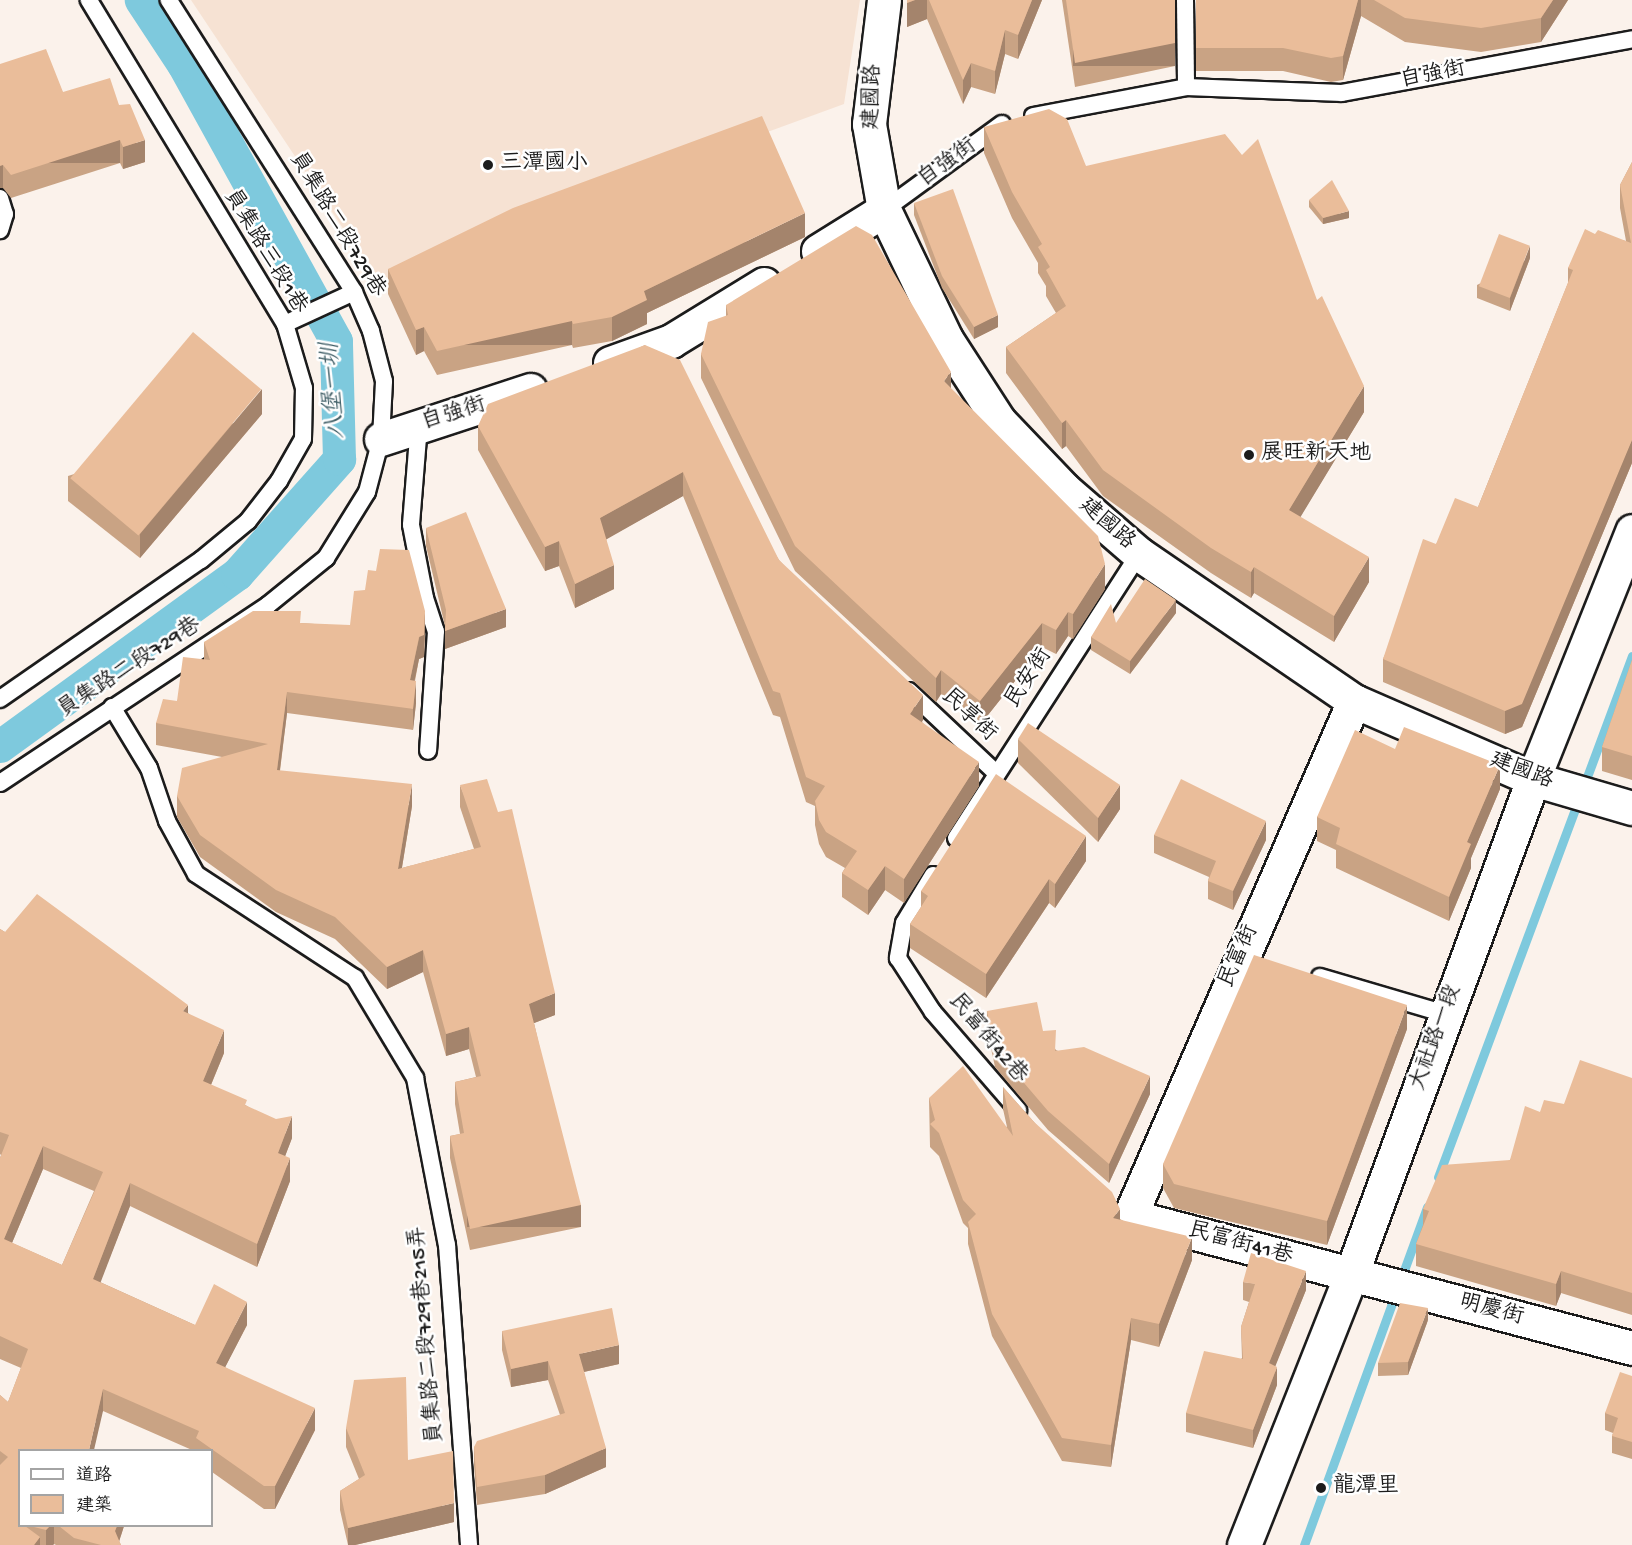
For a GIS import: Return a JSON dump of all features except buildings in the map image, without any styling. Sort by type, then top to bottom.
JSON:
[{"type":"street","name":"建國路","points":[[884,0],[869,124],[884,210],[946,339],[999,421],[1064,489],[1139,554],[1354,701],[1533,779],[1632,808]]},
{"type":"street","name":"自強街","points":[[381,439],[419,424],[573,375],[674,347],[884,210]]},
{"type":"street","name":"大社路一段","points":[[1244,1545],[1351,1275],[1533,779],[1632,531]]},
{"type":"street","name":"民富街","points":[[1121,1207],[1252,957],[1354,701]]},
{"type":"street","name":"民富街41巷","points":[[1121,1207],[1351,1275]]},
{"type":"street","name":"明慶街","points":[[1351,1275],[1632,1348]]},
{"type":"lane","name":"員集路三段1巷","points":[[0,699],[201,560],[248,521],[279,481],[303,439],[304,388],[285,324],[225,231],[89,0]]},
{"type":"lane","name":"員集路二段729巷","points":[[0,783],[268,605],[326,558],[367,492],[381,439],[384,381],[371,331],[354,292],[169,0]]},
{"type":"lane","points":[[1185,0],[1186,87]]},
{"type":"lane","name":"自強街","points":[[884,210],[1005,122],[1186,87],[1342,93],[1632,39]]},
{"type":"lane","points":[[0,198],[5,214],[0,230]]},
{"type":"lane","points":[[285,324],[354,292]]},
{"type":"lane","points":[[419,424],[411,525],[425,598],[436,631],[428,751]]},
{"type":"lane","name":"民安街","points":[[904,922],[996,772],[1139,554]]},
{"type":"lane","name":"民享街","points":[[899,683],[996,772]]},
{"type":"lane","name":"員集路二段729巷215弄","points":[[112,707],[149,768],[167,821],[195,874],[356,978],[415,1078],[447,1245],[469,1545]]},
{"type":"lane","name":"民富街42巷","points":[[904,922],[898,958],[933,1012],[1026,1119]]},
{"type":"lane","points":[[1298,971],[1446,1014]]},
{"type":"shaded area","name":"三潭國小","points":[[191,0],[860,0],[844,104],[509,227],[384,290]]},
{"type":"waterway","name":"八堡一圳","points":[[0,746],[237,574],[339,459],[336,341],[183,64],[141,0]]},
{"type":"waterway","points":[[1438,1177],[1632,656]]},
{"type":"waterway","points":[[1304,1545],[1427,1207]]},
{"type":"place","name":"三潭國小","points":[[488,165]]},
{"type":"place","name":"展旺新天地","points":[[1249,455]]},
{"type":"place","name":"龍潭里","points":[[1321,1488]]}]
